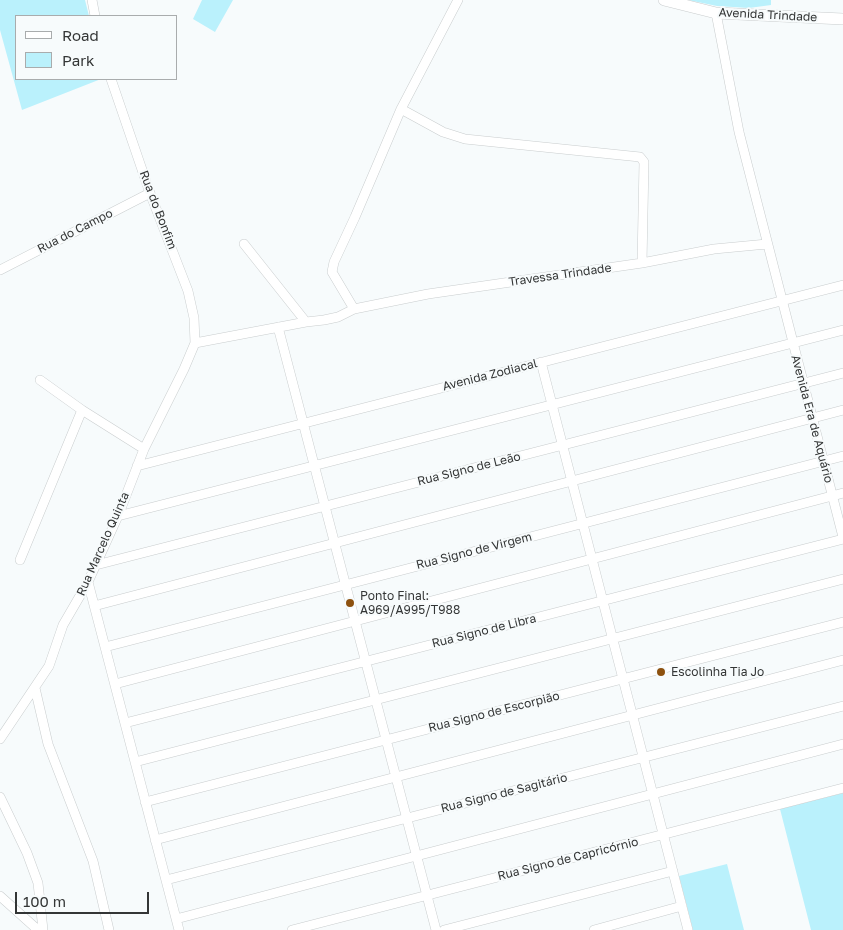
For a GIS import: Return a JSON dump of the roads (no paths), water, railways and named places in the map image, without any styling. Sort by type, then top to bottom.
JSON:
[{"type":"main road","name":"Avenida Trindade","points":[[664,0],[716,13],[843,19]]},
{"type":"street","points":[[92,0],[95,15]]},
{"type":"street","points":[[354,309],[332,272],[334,262],[401,109],[458,0]]},
{"type":"street","name":"Avenida Era de Aquário","points":[[716,13],[739,132],[843,538]]},
{"type":"street","name":"Rua do Bonfim","points":[[111,80],[150,192],[188,291],[194,318],[195,343]]},
{"type":"street","points":[[401,109],[443,132],[465,139],[636,155],[640,157],[644,162],[642,263]]},
{"type":"street","name":"Rua do Campo","points":[[0,270],[150,192]]},
{"type":"street","points":[[244,244],[306,322]]},
{"type":"street","name":"Travessa Trindade","points":[[195,343],[331,319],[354,309],[428,294],[642,263],[714,250],[767,244]]},
{"type":"street","name":"Avenida Zodiacal","points":[[137,466],[843,285]]},
{"type":"street","points":[[278,327],[436,930]]},
{"type":"street","points":[[118,516],[843,330]]},
{"type":"street","name":"Rua Marcelo Quinta","points":[[0,739],[49,666],[63,625],[96,565],[118,516],[144,449],[195,343]]},
{"type":"street","points":[[541,362],[688,930]]},
{"type":"street","name":"Rua Signo de Leão","points":[[96,565],[843,373]]},
{"type":"street","points":[[40,380],[82,410],[144,449]]},
{"type":"street","points":[[20,560],[82,410]]},
{"type":"street","points":[[94,606],[843,410]]},
{"type":"street","name":"Rua Signo de Virgem","points":[[105,647],[843,456]]},
{"type":"street","points":[[114,684],[843,493]]},
{"type":"street","name":"Rua Signo de Libra","points":[[124,723],[843,538]]},
{"type":"street","points":[[135,762],[843,579]]},
{"type":"street","points":[[88,582],[179,930]]},
{"type":"street","name":"Rua Signo de Escorpião","points":[[145,802],[843,622]]},
{"type":"street","points":[[155,840],[843,660]]},
{"type":"street","points":[[35,688],[48,744],[93,861],[109,930]]},
{"type":"street","name":"Rua Signo de Sagitário","points":[[166,880],[843,706]]},
{"type":"street","points":[[176,919],[843,744]]},
{"type":"street","name":"Rua Signo de Capricórnio","points":[[292,930],[843,788]]},
{"type":"street","points":[[0,797],[27,853],[38,883],[43,930]]},
{"type":"street","points":[[444,930],[673,871]]},
{"type":"street","points":[[0,896],[38,930]]},
{"type":"street","points":[[594,930],[682,906]]},
{"type":"place","name":"Ponto Final: A969/A995/T988","points":[[350,603]]},
{"type":"place","name":"Escolinha Tia Jo","points":[[661,672]]}]
